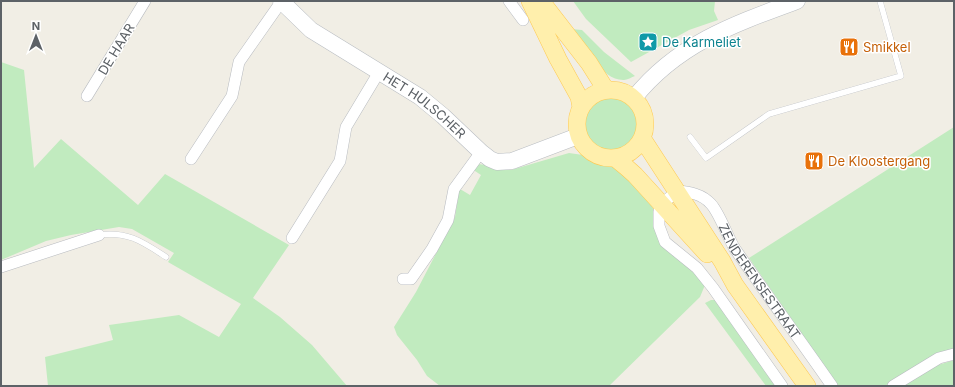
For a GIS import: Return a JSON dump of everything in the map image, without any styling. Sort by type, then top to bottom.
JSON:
[{"type":"main road","points":[[530,1],[558,59],[579,97],[581,107]]},
{"type":"main road","points":[[541,1],[589,63],[606,90]]},
{"type":"main road","points":[[606,90],[618,90],[630,95],[634,98],[644,113],[645,126],[638,146],[631,152],[615,158],[605,158],[588,150],[578,136],[576,125],[577,116],[581,107],[591,96],[606,90]]},
{"type":"main road","name":"ZENDERENSESTRAAT","points":[[642,138],[722,261],[735,285],[807,386]]},
{"type":"main road","name":"ZENDERENSESTRAAT","points":[[615,158],[626,166],[735,285]]},
{"type":"street","name":"DE HAAR","points":[[87,96],[145,1]]},
{"type":"street","points":[[191,159],[232,96],[239,62],[281,1]]},
{"type":"street","name":"HET HULSCHER","points":[[281,1],[311,30],[420,97],[490,159],[497,162],[512,161],[578,136]]},
{"type":"street","points":[[509,1],[523,20]]},
{"type":"street","points":[[634,98],[647,82],[667,65],[710,36],[797,1]]},
{"type":"street","points":[[292,238],[340,161],[346,127],[379,72]]},
{"type":"street","points":[[402,279],[411,279],[432,249],[448,220],[454,189],[481,152]]},
{"type":"street","points":[[677,191],[661,205],[659,212],[659,226],[665,242],[698,268],[782,386]]},
{"type":"street","name":"ZENDERENSESTRAAT","points":[[677,191],[703,197],[712,204],[734,247],[794,330],[832,386]]},
{"type":"street","points":[[1,267],[99,235]]},
{"type":"street","points":[[894,386],[939,358],[954,354]]},
{"type":"lane","points":[[690,137],[706,158],[769,114],[901,76],[880,1]]},
{"type":"lane","points":[[99,235],[114,233],[140,240],[166,257]]},
{"type":"green space","points":[[573,1],[715,1],[714,11],[718,20],[689,30],[631,62],[586,19]]},
{"type":"green space","points":[[571,29],[582,30],[604,52],[635,76],[624,80],[616,79],[608,75],[594,61]]},
{"type":"green space","points":[[1,62],[24,70],[34,168],[61,139],[138,205],[165,174],[289,245],[253,298],[280,317],[312,345],[347,386],[48,386],[45,357],[113,340],[109,325],[179,315],[219,337],[241,304],[168,262],[174,253],[132,229],[119,227],[71,235],[46,241],[1,260]]},
{"type":"green space","points":[[612,96],[622,98],[631,104],[637,113],[639,123],[637,133],[631,142],[622,148],[612,150],[602,148],[593,142],[587,133],[585,123],[587,113],[593,104],[602,98]]},
{"type":"green space","points":[[954,127],[954,349],[938,353],[910,369],[885,386],[838,386],[749,258]]},
{"type":"green space","points":[[569,153],[583,155],[595,162],[618,168],[651,203],[655,214],[657,236],[660,241],[690,267],[705,285],[700,297],[609,386],[440,386],[427,376],[417,360],[397,335],[394,327],[416,292],[455,217],[460,189],[470,195],[481,175],[472,169],[478,164],[486,165],[496,170],[511,170]]},
{"type":"green space","points":[[715,300],[777,386],[766,386],[705,303]]},
{"type":"green space","points":[[954,360],[954,386],[902,386],[935,366]]},
{"type":"place","name":"De Karmeliet","points":[[648,42]]},
{"type":"place","name":"Smikkel","points":[[849,47]]},
{"type":"place","name":"De Kloostergang","points":[[814,161]]}]
